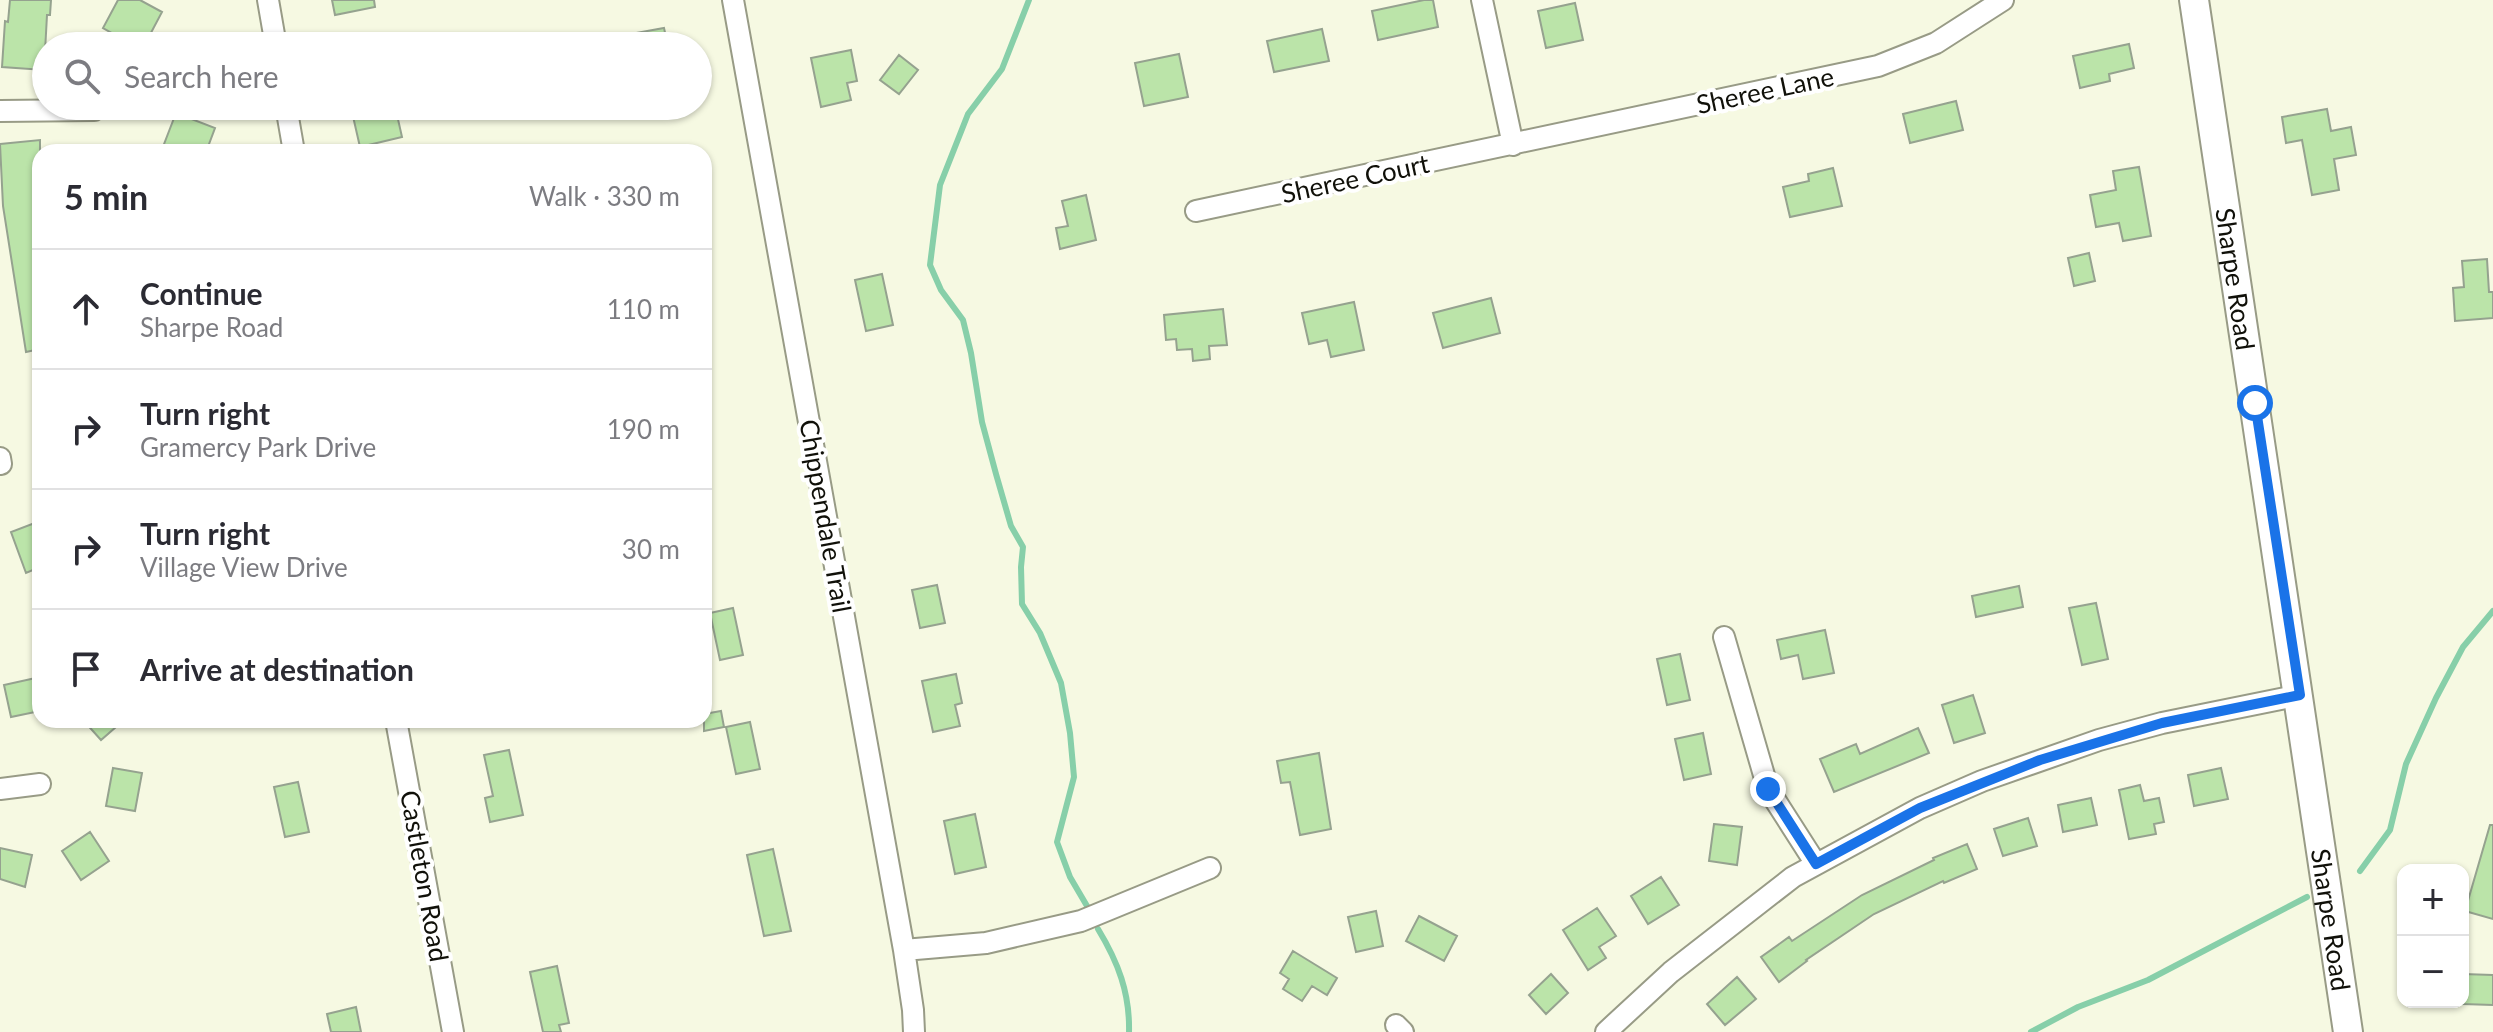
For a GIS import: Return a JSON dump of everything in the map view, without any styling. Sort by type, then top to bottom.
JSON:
[{"type":"street","points":[[268,0],[274,32]]},
{"type":"street","name":"Chippendale Trail","points":[[733,0],[904,950],[914,1032]]},
{"type":"street","points":[[1482,0],[1513,145]]},
{"type":"street","name":"Sheree Lane","points":[[1513,145],[1878,66],[1936,43],[2003,0]]},
{"type":"street","name":"Sharpe Road","points":[[2194,0],[2348,1032]]},
{"type":"street","points":[[0,111],[32,111]]},
{"type":"street","points":[[288,120],[293,144]]},
{"type":"street","name":"Sheree Court","points":[[1196,211],[1513,145]]},
{"type":"street","points":[[1724,637],[1768,789],[1816,864]]},
{"type":"street","points":[[1606,1032],[1671,972],[1793,877],[1920,808],[2040,760],[2162,723],[2300,695]]},
{"type":"street","name":"Castleton Road","points":[[397,728],[453,1032]]},
{"type":"street","points":[[0,789],[40,784]]},
{"type":"street","points":[[904,950],[986,943],[1081,921],[1210,868]]},
{"type":"building","points":[[10,0],[51,0],[46,32],[32,32],[32,69],[2,67],[5,21],[8,22]]},
{"type":"building","points":[[118,0],[140,0],[162,12],[151,32],[110,32],[103,28]]},
{"type":"building","points":[[332,0],[374,0],[375,7],[335,15]]},
{"type":"building","points":[[1433,0],[1438,27],[1378,40],[1372,11]]},
{"type":"building","points":[[1575,3],[1583,40],[1546,48],[1538,11]]},
{"type":"building","points":[[664,28],[665,32],[642,32]]},
{"type":"building","points":[[1322,29],[1329,61],[1274,72],[1267,41]]},
{"type":"building","points":[[2129,44],[2134,68],[2109,74],[2110,81],[2080,88],[2073,56]]},
{"type":"building","points":[[851,50],[857,81],[847,83],[851,100],[821,107],[811,58]]},
{"type":"building","points":[[1179,54],[1188,97],[1144,106],[1135,63]]},
{"type":"building","points":[[899,55],[918,70],[899,94],[880,80]]},
{"type":"building","points":[[1956,101],[1963,130],[1910,143],[1903,114]]},
{"type":"building","points":[[2327,109],[2331,131],[2351,127],[2356,155],[2334,159],[2339,190],[2312,195],[2302,140],[2286,143],[2282,117]]},
{"type":"building","points":[[173,120],[194,120],[215,128],[209,144],[164,144]]},
{"type":"building","points":[[354,120],[398,120],[402,137],[359,144]]},
{"type":"building","points":[[40,140],[40,144],[32,144],[32,351],[26,352],[3,206],[0,144]]},
{"type":"building","points":[[2139,167],[2151,236],[2123,241],[2119,223],[2096,227],[2090,195],[2116,190],[2113,171]]},
{"type":"building","points":[[1833,168],[1842,206],[1790,217],[1783,187],[1809,181],[1808,174]]},
{"type":"building","points":[[1086,195],[1096,240],[1060,249],[1056,228],[1068,226],[1062,201]]},
{"type":"building","points":[[2089,253],[2095,281],[2074,286],[2068,258]]},
{"type":"building","points":[[2487,259],[2489,292],[2493,292],[2493,318],[2455,321],[2453,288],[2464,287],[2462,261]]},
{"type":"building","points":[[882,274],[893,325],[866,331],[855,280]]},
{"type":"building","points":[[1491,298],[1500,333],[1443,348],[1433,313]]},
{"type":"building","points":[[1354,302],[1364,350],[1331,357],[1327,340],[1309,344],[1302,313]]},
{"type":"building","points":[[1223,309],[1227,345],[1209,346],[1210,359],[1193,361],[1192,349],[1177,350],[1176,339],[1166,340],[1164,315]]},
{"type":"building","points":[[32,524],[32,570],[26,573],[11,532]]},
{"type":"building","points":[[937,585],[945,623],[920,628],[912,590]]},
{"type":"building","points":[[2019,586],[2023,607],[1976,617],[1972,596]]},
{"type":"building","points":[[2096,603],[2108,659],[2082,665],[2069,608]]},
{"type":"building","points":[[733,608],[743,655],[720,660],[712,613]]},
{"type":"building","points":[[1825,630],[1834,673],[1803,679],[1798,655],[1781,659],[1777,640]]},
{"type":"building","points":[[1680,654],[1690,700],[1667,705],[1657,659]]},
{"type":"building","points":[[956,674],[962,703],[955,705],[960,726],[933,732],[922,681]]},
{"type":"building","points":[[32,679],[32,713],[11,717],[4,685]]},
{"type":"building","points":[[1973,695],[1985,733],[1954,743],[1942,705]]},
{"type":"building","points":[[721,711],[724,727],[704,731],[704,728],[712,728],[712,713]]},
{"type":"building","points":[[750,722],[760,769],[736,774],[726,727]]},
{"type":"building","points":[[90,728],[115,728],[101,740]]},
{"type":"building","points":[[1918,728],[1929,753],[1834,792],[1820,759],[1856,744],[1860,754]]},
{"type":"building","points":[[1703,733],[1711,774],[1684,780],[1675,739]]},
{"type":"building","points":[[509,750],[523,815],[490,822],[485,798],[493,796],[484,755]]},
{"type":"building","points":[[1319,753],[1331,829],[1300,835],[1290,782],[1281,783],[1277,761]]},
{"type":"building","points":[[113,768],[142,773],[135,811],[106,806]]},
{"type":"building","points":[[2221,768],[2228,799],[2194,806],[2188,775]]},
{"type":"building","points":[[298,782],[309,832],[285,837],[274,787]]},
{"type":"building","points":[[2140,785],[2144,801],[2159,798],[2164,822],[2154,824],[2156,834],[2129,839],[2119,790]]},
{"type":"building","points":[[2091,798],[2097,825],[2063,832],[2058,805]]},
{"type":"building","points":[[975,814],[986,867],[955,874],[944,821]]},
{"type":"building","points":[[2028,818],[2037,846],[2003,856],[1994,829]]},
{"type":"building","points":[[1714,824],[1742,827],[1737,865],[1709,861]]},
{"type":"building","points":[[2490,825],[2493,825],[2493,919],[2469,912],[2469,897]]},
{"type":"building","points":[[90,832],[109,861],[81,880],[62,851]]},
{"type":"building","points":[[1967,844],[1977,869],[1943,881],[1874,914],[1779,982],[1761,957],[1789,937],[1792,941],[1862,895]]},
{"type":"building","points":[[0,848],[32,855],[25,887],[0,879]]},
{"type":"building","points":[[773,849],[791,931],[764,936],[747,855]]},
{"type":"building","points":[[1661,877],[1679,905],[1648,924],[1631,896]]},
{"type":"building","points":[[1597,908],[1616,936],[1599,947],[1606,958],[1588,970],[1563,930]]},
{"type":"building","points":[[1376,911],[1383,946],[1356,952],[1348,917]]},
{"type":"building","points":[[1419,916],[1457,936],[1444,961],[1406,941]]},
{"type":"building","points":[[1293,951],[1337,978],[1327,995],[1312,986],[1302,1001],[1283,989],[1289,979],[1280,973]]},
{"type":"building","points":[[557,966],[569,1023],[559,1025],[561,1032],[543,1032],[530,972]]},
{"type":"building","points":[[1551,974],[1568,993],[1546,1014],[1529,995]]},
{"type":"building","points":[[2469,974],[2493,975],[2493,1005],[2469,1004]]},
{"type":"building","points":[[1737,977],[1756,999],[1725,1025],[1707,1004]]},
{"type":"building","points":[[356,1007],[361,1032],[331,1032],[327,1014]]},
{"type":"waterway","points":[[1029,0],[1002,69],[968,114],[940,185],[930,265],[941,290],[963,320],[982,422],[1011,526],[1023,547],[1022,604],[1040,633],[1061,683],[1074,777],[1057,842],[1070,877],[1087,906]]},
{"type":"waterway","points":[[2360,871],[2390,830],[2406,764],[2436,698],[2463,647],[2493,611]]},
{"type":"waterway","points":[[2031,1032],[2078,1007],[2148,980],[2307,897]]},
{"type":"waterway","points":[[1098,929],[1121,978],[1129,1032]]},
{"type":"route","points":[[1768,789],[1816,864],[1920,808],[2040,760],[2162,723],[2300,695],[2255,403]]}]
